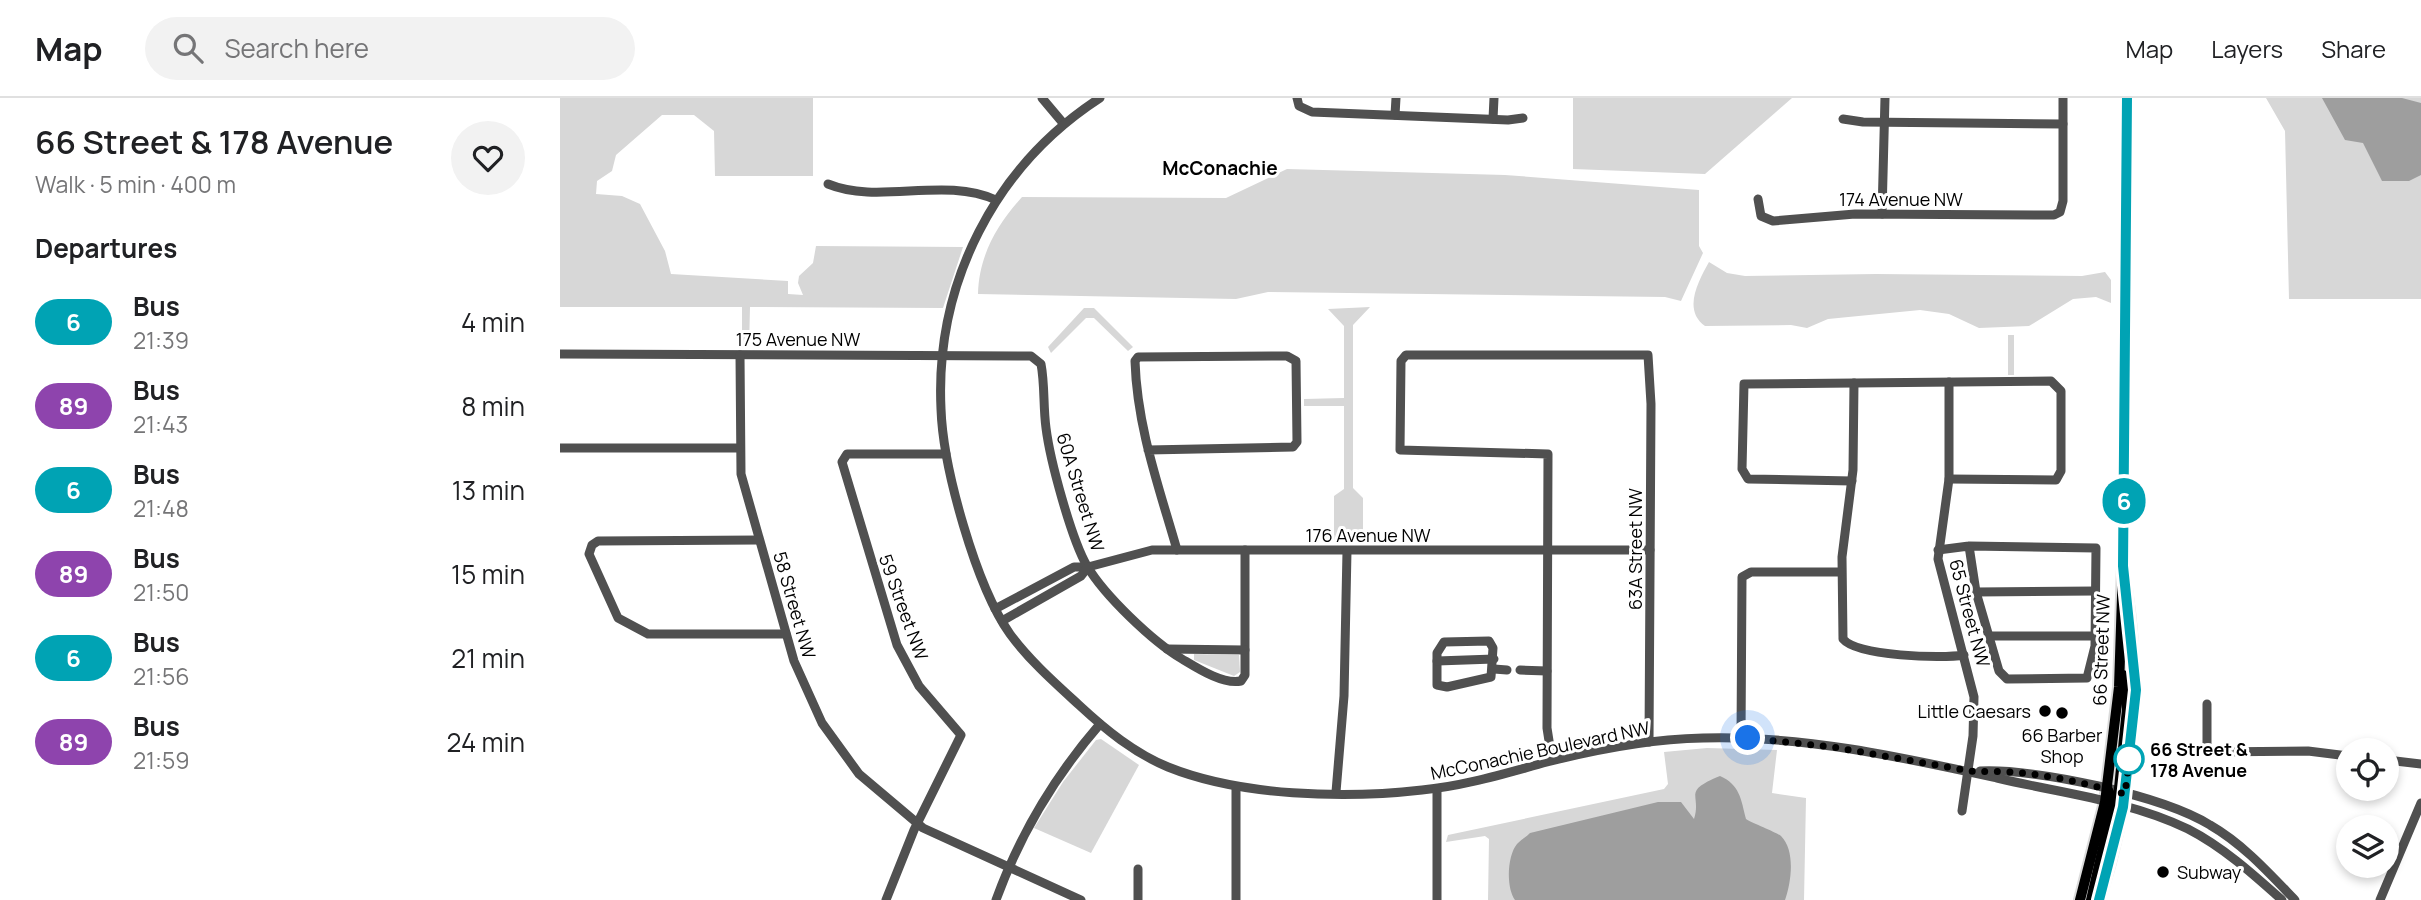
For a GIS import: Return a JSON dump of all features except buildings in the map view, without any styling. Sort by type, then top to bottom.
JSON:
[{"type":"main road","name":"66 Street NW","points":[[2080,900],[2117,792],[2123,566],[2127,98]]},
{"type":"main road","name":"66 Street NW","points":[[2099,900],[2136,690],[2123,566]]},
{"type":"main road","points":[[2091,900],[2114,805]]},
{"type":"street","points":[[1042,98],[1063,123]]},
{"type":"street","name":"McConachie Boulevard NW","points":[[1100,98],[1063,123],[996,200],[961,271],[942,355],[940,404],[946,454],[976,561],[1002,621],[1034,662],[1126,745],[1163,765],[1236,787],[1283,792],[1336,792],[1437,789],[1552,760],[1650,742],[1741,737],[1799,742],[1972,771],[2168,820],[2214,843],[2282,900]]},
{"type":"street","points":[[1297,98],[1302,109],[1493,119],[1523,118]]},
{"type":"street","points":[[1395,115],[1396,98]]},
{"type":"street","points":[[1493,119],[1494,98]]},
{"type":"street","points":[[1882,214],[1885,98]]},
{"type":"street","points":[[1843,118],[2063,124],[2063,98]]},
{"type":"street","name":"174 Avenue NW","points":[[1758,200],[1761,216],[1773,221],[1829,215],[1882,214],[2047,216],[2060,212],[2063,124]]},
{"type":"street","points":[[828,184],[850,190],[971,192],[996,200]]},
{"type":"street","name":"175 Avenue NW","points":[[560,354],[1024,354],[1035,358]]},
{"type":"street","name":"63A Street NW","points":[[1548,550],[1548,454],[1400,450],[1403,358],[1412,354],[1648,355],[1651,367],[1650,742]]},
{"type":"street","name":"58 Street NW","points":[[740,355],[741,474],[799,673],[832,737],[859,775],[917,824],[1008,869],[1080,900]]},
{"type":"street","points":[[1148,450],[1286,450],[1297,442],[1296,361],[1287,356],[1138,356],[1135,362],[1136,401],[1148,450],[1177,550]]},
{"type":"street","name":"60A Street NW","points":[[1035,358],[1041,364],[1049,447],[1078,545],[1088,567],[1107,590],[1167,649],[1209,673],[1235,682],[1241,681],[1245,674],[1245,650]]},
{"type":"street","name":"65 Street NW","points":[[1948,382],[1949,479],[1938,550],[1941,577],[1965,655],[1974,697],[1972,771],[1962,811]]},
{"type":"street","points":[[1854,383],[1852,481],[1841,572],[1842,636],[1845,643],[1918,657],[1965,655]]},
{"type":"street","points":[[1852,481],[1748,479],[1742,469],[1744,384],[2057,383],[2061,391],[2061,471],[2056,480],[1949,479]]},
{"type":"street","points":[[560,448],[740,448]]},
{"type":"street","name":"59 Street NW","points":[[886,900],[917,824],[961,735],[919,686],[897,645],[842,462],[847,454],[946,454]]},
{"type":"street","points":[[760,540],[598,541],[592,545],[589,554],[618,618],[648,634],[786,634]]},
{"type":"street","points":[[1938,550],[1969,547],[2096,548],[2095,636],[2087,678],[2007,679],[1999,671],[1976,592],[1969,547]]},
{"type":"street","points":[[1167,649],[1245,650],[1245,550]]},
{"type":"street","points":[[1548,550],[1547,728],[1552,760]]},
{"type":"street","name":"176 Avenue NW","points":[[996,609],[1074,567],[1088,567],[1136,552],[1650,550]]},
{"type":"street","points":[[1336,792],[1344,696],[1347,551]]},
{"type":"street","name":"176 Avenue NW","points":[[1002,621],[1081,576],[1088,567]]},
{"type":"street","points":[[1741,737],[1741,582],[1744,575],[1841,572]]},
{"type":"street","points":[[1976,592],[2095,592]]},
{"type":"street","points":[[1989,636],[2095,636]]},
{"type":"street","points":[[1489,641],[1493,648],[1494,664],[1488,679],[1442,687],[1437,685],[1437,661],[1437,653],[1444,642],[1489,641]]},
{"type":"street","points":[[1437,661],[1494,664],[1507,670]]},
{"type":"street","points":[[1520,670],[1547,671]]},
{"type":"street","points":[[2207,704],[2207,752],[2308,751],[2336,754]]},
{"type":"street","points":[[996,900],[1042,800],[1100,724]]},
{"type":"street","points":[[2399,761],[2421,764]]},
{"type":"street","name":"McConachie Boulevard NW","points":[[1972,771],[2047,777],[2174,808],[2209,824],[2240,846],[2295,900]]},
{"type":"street","points":[[1236,787],[1236,900]]},
{"type":"street","points":[[1437,789],[1437,900]]},
{"type":"street","points":[[2380,900],[2421,803]]},
{"type":"street","points":[[1138,869],[1138,900]]},
{"type":"shaded area","points":[[560,98],[813,98],[813,176],[715,176],[714,131],[694,115],[662,115],[616,155],[612,171],[597,181],[596,194],[622,196],[640,204],[665,251],[671,274],[788,281],[788,294],[803,295],[798,283],[799,276],[813,263],[816,246],[963,247],[943,308],[750,307],[749,347],[742,347],[742,307],[560,307]]},
{"type":"shaded area","points":[[1573,98],[1792,98],[1705,174],[1573,169]]},
{"type":"shaded area","points":[[2266,98],[2421,98],[2421,299],[2289,299],[2285,131]]},
{"type":"shaded area","points":[[2322,98],[2402,98],[2421,103],[2421,175],[2409,181],[2382,181],[2363,143],[2345,140]]},
{"type":"shaded area","points":[[1287,169],[1505,175],[1699,190],[1699,246],[1703,253],[1681,301],[1665,297],[1268,292],[1236,299],[978,294],[982,266],[991,241],[1022,197],[1226,198]]},
{"type":"shaded area","points":[[1709,262],[1727,273],[1745,276],[2082,276],[2105,272],[2111,280],[2111,303],[2096,297],[2073,299],[2029,326],[1979,328],[1949,314],[1920,310],[1828,319],[1807,328],[1791,325],[1705,326],[1698,319],[1694,303],[1697,286]]},
{"type":"shaded area","points":[[1370,307],[1353,325],[1353,488],[1363,498],[1363,542],[1334,542],[1334,496],[1344,489],[1344,406],[1304,406],[1304,399],[1344,398],[1344,326],[1328,309]]},
{"type":"shaded area","points":[[1084,308],[1094,308],[1133,347],[1128,351],[1094,318],[1086,318],[1051,353],[1048,347]]},
{"type":"shaded area","points":[[2008,335],[2014,335],[2014,375],[2008,375]]},
{"type":"shaded area","points":[[1194,654],[1239,655],[1240,672],[1234,676],[1194,660]]},
{"type":"shaded area","points":[[1101,739],[1139,765],[1091,853],[1034,828],[1063,782],[1096,740]]},
{"type":"shaded area","points":[[1707,748],[1777,750],[1772,793],[1806,798],[1804,900],[1488,900],[1489,839],[1485,836],[1446,842],[1448,835],[1664,789],[1668,784],[1664,752]]},
{"type":"shaded area","points":[[1720,776],[1736,788],[1746,819],[1778,834],[1786,842],[1791,867],[1785,900],[1515,900],[1512,895],[1509,880],[1511,856],[1517,844],[1530,833],[1658,802],[1681,802],[1694,819],[1697,790]]},
{"type":"bus line","name":"6","points":[[2099,900],[2123,807],[2136,690],[2132,627],[2123,566],[2127,98]]},
{"type":"place","name":"Little Caesars","points":[[2045,711]]},
{"type":"place","name":"66 Barber Shop","points":[[2062,713]]},
{"type":"place","name":"66 Street & 178 Avenue","points":[[2129,759]]},
{"type":"place","name":"Subway","points":[[2163,872]]},
{"type":"district","name":"McConachie","points":[[1220,168]]},
{"type":"route","points":[[1748,738],[1833,747],[1976,772],[1993,771],[2071,781],[2125,794],[2130,753],[2129,759]]}]
